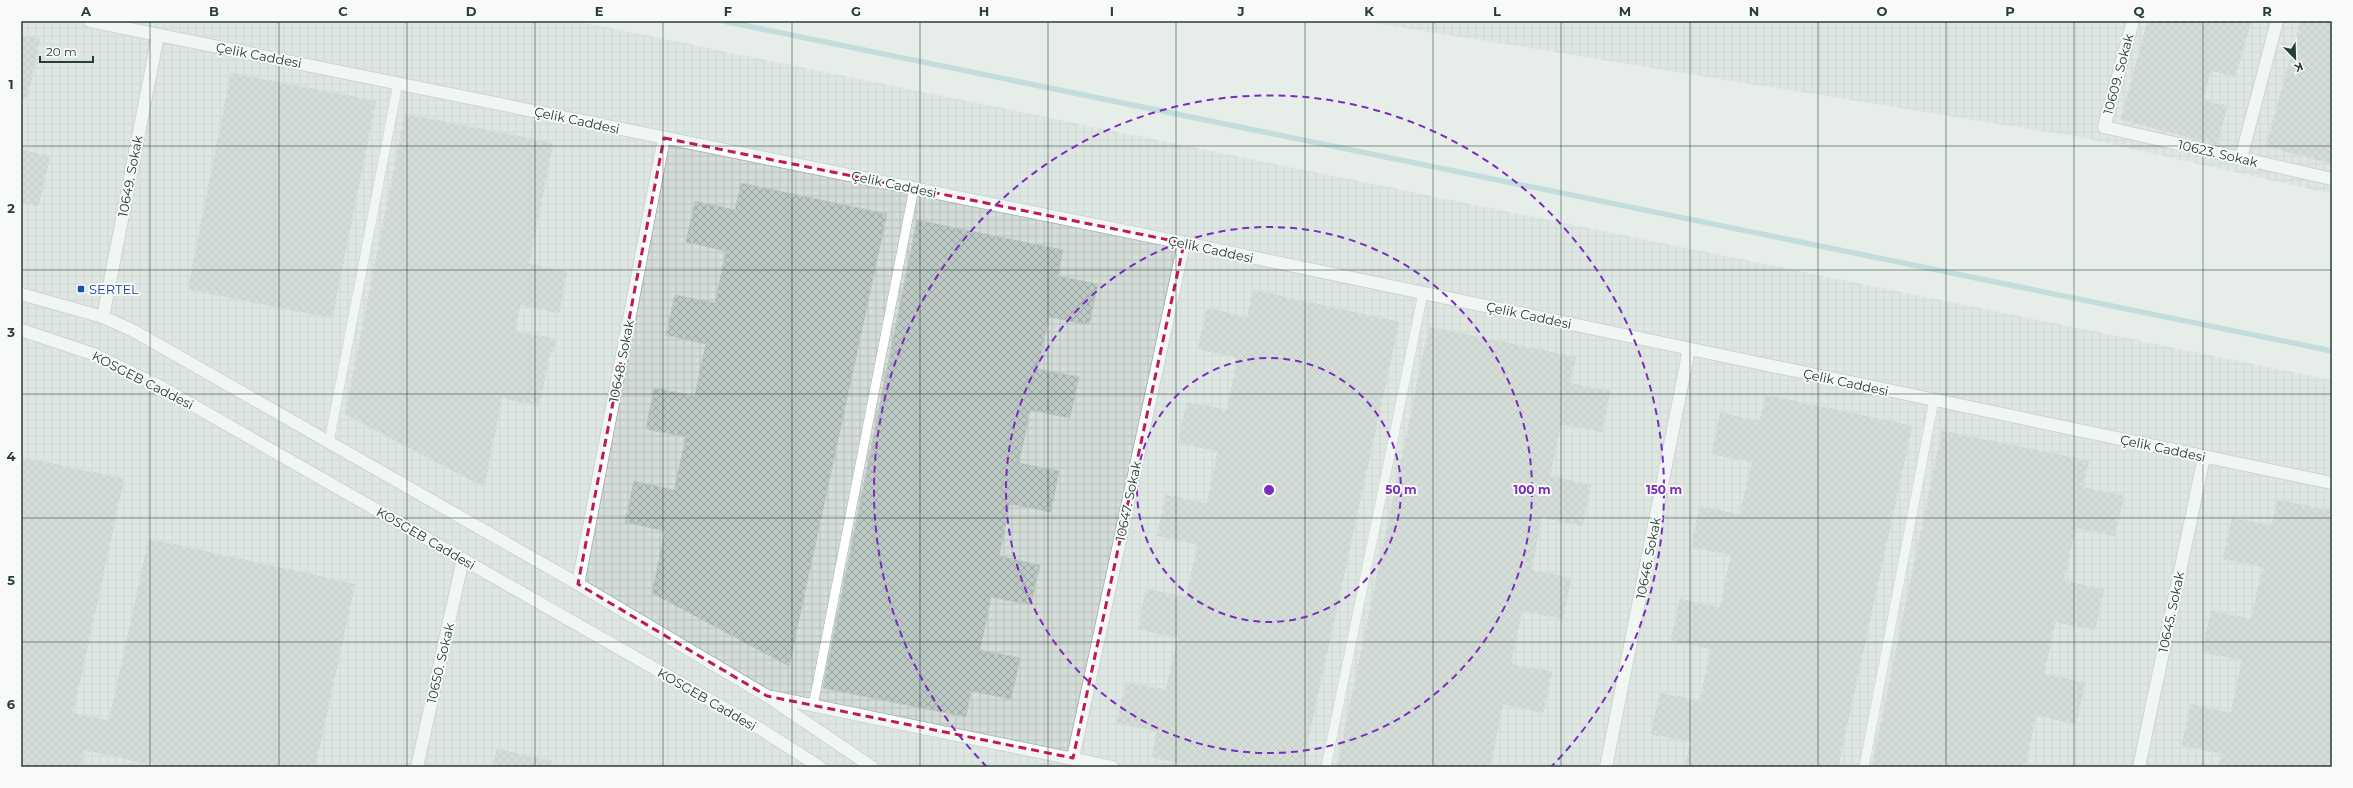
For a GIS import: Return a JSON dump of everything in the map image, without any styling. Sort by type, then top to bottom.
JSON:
[{"type":"street","name":"Çelik Caddesi","points":[[90,21],[1184,243],[2332,483]]},
{"type":"street","name":"10609. Sokak","points":[[2104,127],[2133,21]]},
{"type":"street","points":[[2241,158],[2277,21]]},
{"type":"street","name":"10649. Sokak","points":[[103,317],[158,35]]},
{"type":"street","name":"10623. Sokak","points":[[2104,127],[2332,178]]},
{"type":"street","name":"10648. Sokak","points":[[578,584],[664,138]]},
{"type":"street","name":"10647. Sokak","points":[[1073,758],[1184,243]]},
{"type":"street","points":[[21,294],[103,317],[134,330],[578,584],[767,696],[872,767]]},
{"type":"street","name":"KOSGEB Caddesi","points":[[21,330],[93,354],[128,369],[757,727],[820,767]]},
{"type":"street","name":"10646. Sokak","points":[[1606,767],[1689,349]]},
{"type":"street","name":"10645. Sokak","points":[[2139,767],[2204,457]]},
{"type":"street","name":"10650. Sokak","points":[[417,767],[463,559]]},
{"type":"street","points":[[767,696],[1112,767]]},
{"type":"lane","points":[[329,442],[398,83]]},
{"type":"lane","points":[[813,706],[914,188]]},
{"type":"lane","points":[[1326,767],[1423,293]]},
{"type":"lane","points":[[1864,767],[1934,400]]},
{"type":"highlighted area","points":[[664,138],[1184,243],[1073,758],[767,696],[578,584]]},
{"type":"shaded area","points":[[21,21],[576,21],[2332,380],[2332,767],[21,767]]},
{"type":"shaded area","points":[[1362,21],[2332,21],[2332,194],[2079,137]]},
{"type":"building","points":[[2148,21],[2251,21],[2235,77],[2211,70],[2203,100],[2227,106],[2217,145],[2121,119]]},
{"type":"building","points":[[2301,21],[2332,21],[2332,164],[2266,146]]},
{"type":"building","points":[[21,35],[40,39],[27,98],[21,97]]},
{"type":"building","points":[[231,73],[376,101],[332,318],[188,289]]},
{"type":"building","points":[[405,114],[553,143],[529,264],[567,272],[559,313],[520,305],[515,331],[556,339],[553,352],[550,352],[539,406],[502,398],[484,487],[345,414]]},
{"type":"building","points":[[21,150],[50,156],[38,206],[21,203]]},
{"type":"building","points":[[741,183],[887,214],[789,666],[652,593],[665,531],[625,522],[634,481],[674,490],[686,437],[646,429],[654,388],[695,396],[706,344],[666,335],[675,295],[715,303],[726,251],[686,242],[695,201],[735,210]]},
{"type":"building","points":[[917,220],[1063,250],[1058,276],[1098,284],[1089,325],[1049,317],[1038,369],[1079,377],[1070,418],[1030,410],[1019,463],[1059,471],[1051,512],[1010,504],[999,556],[1040,565],[1031,605],[991,597],[980,650],[1020,658],[1011,699],[971,691],[966,717],[823,688]]},
{"type":"building","points":[[1253,290],[1399,322],[1302,767],[1197,767],[1152,757],[1157,731],[1117,723],[1126,682],[1166,690],[1178,638],[1138,629],[1146,589],[1186,597],[1198,544],[1157,536],[1166,495],[1207,504],[1218,451],[1178,443],[1187,402],[1227,410],[1238,358],[1198,349],[1207,308],[1247,317]]},
{"type":"building","points":[[1429,327],[1576,357],[1570,383],[1610,391],[1602,432],[1561,424],[1550,476],[1591,485],[1582,526],[1542,517],[1531,570],[1571,578],[1563,619],[1522,611],[1511,664],[1552,672],[1543,713],[1503,704],[1490,767],[1337,767]]},
{"type":"building","points":[[1766,395],[1912,426],[1838,767],[1685,767],[1691,742],[1651,734],[1660,693],[1700,701],[1711,649],[1671,640],[1680,599],[1720,608],[1731,555],[1691,547],[1700,506],[1740,515],[1752,462],[1712,454],[1720,413],[1760,421]]},
{"type":"building","points":[[1942,431],[2089,461],[2083,487],[2124,496],[2115,536],[2075,528],[2064,581],[2104,589],[2095,630],[2055,622],[2044,674],[2085,683],[2076,724],[2036,715],[2025,767],[1872,767]]},
{"type":"building","points":[[21,457],[124,479],[73,713],[109,721],[149,539],[355,584],[315,767],[164,767],[84,750],[80,767],[21,767]]},
{"type":"building","points":[[2277,500],[2332,511],[2332,767],[2219,767],[2222,754],[2182,745],[2191,704],[2231,713],[2242,660],[2202,652],[2211,611],[2251,619],[2263,567],[2223,559],[2232,518],[2272,526]]},
{"type":"building","points":[[497,749],[552,761],[551,767],[493,767]]},
{"type":"waterway","points":[[723,21],[2332,351]]},
{"type":"place","name":"SERTEL","points":[[81,289]]}]
